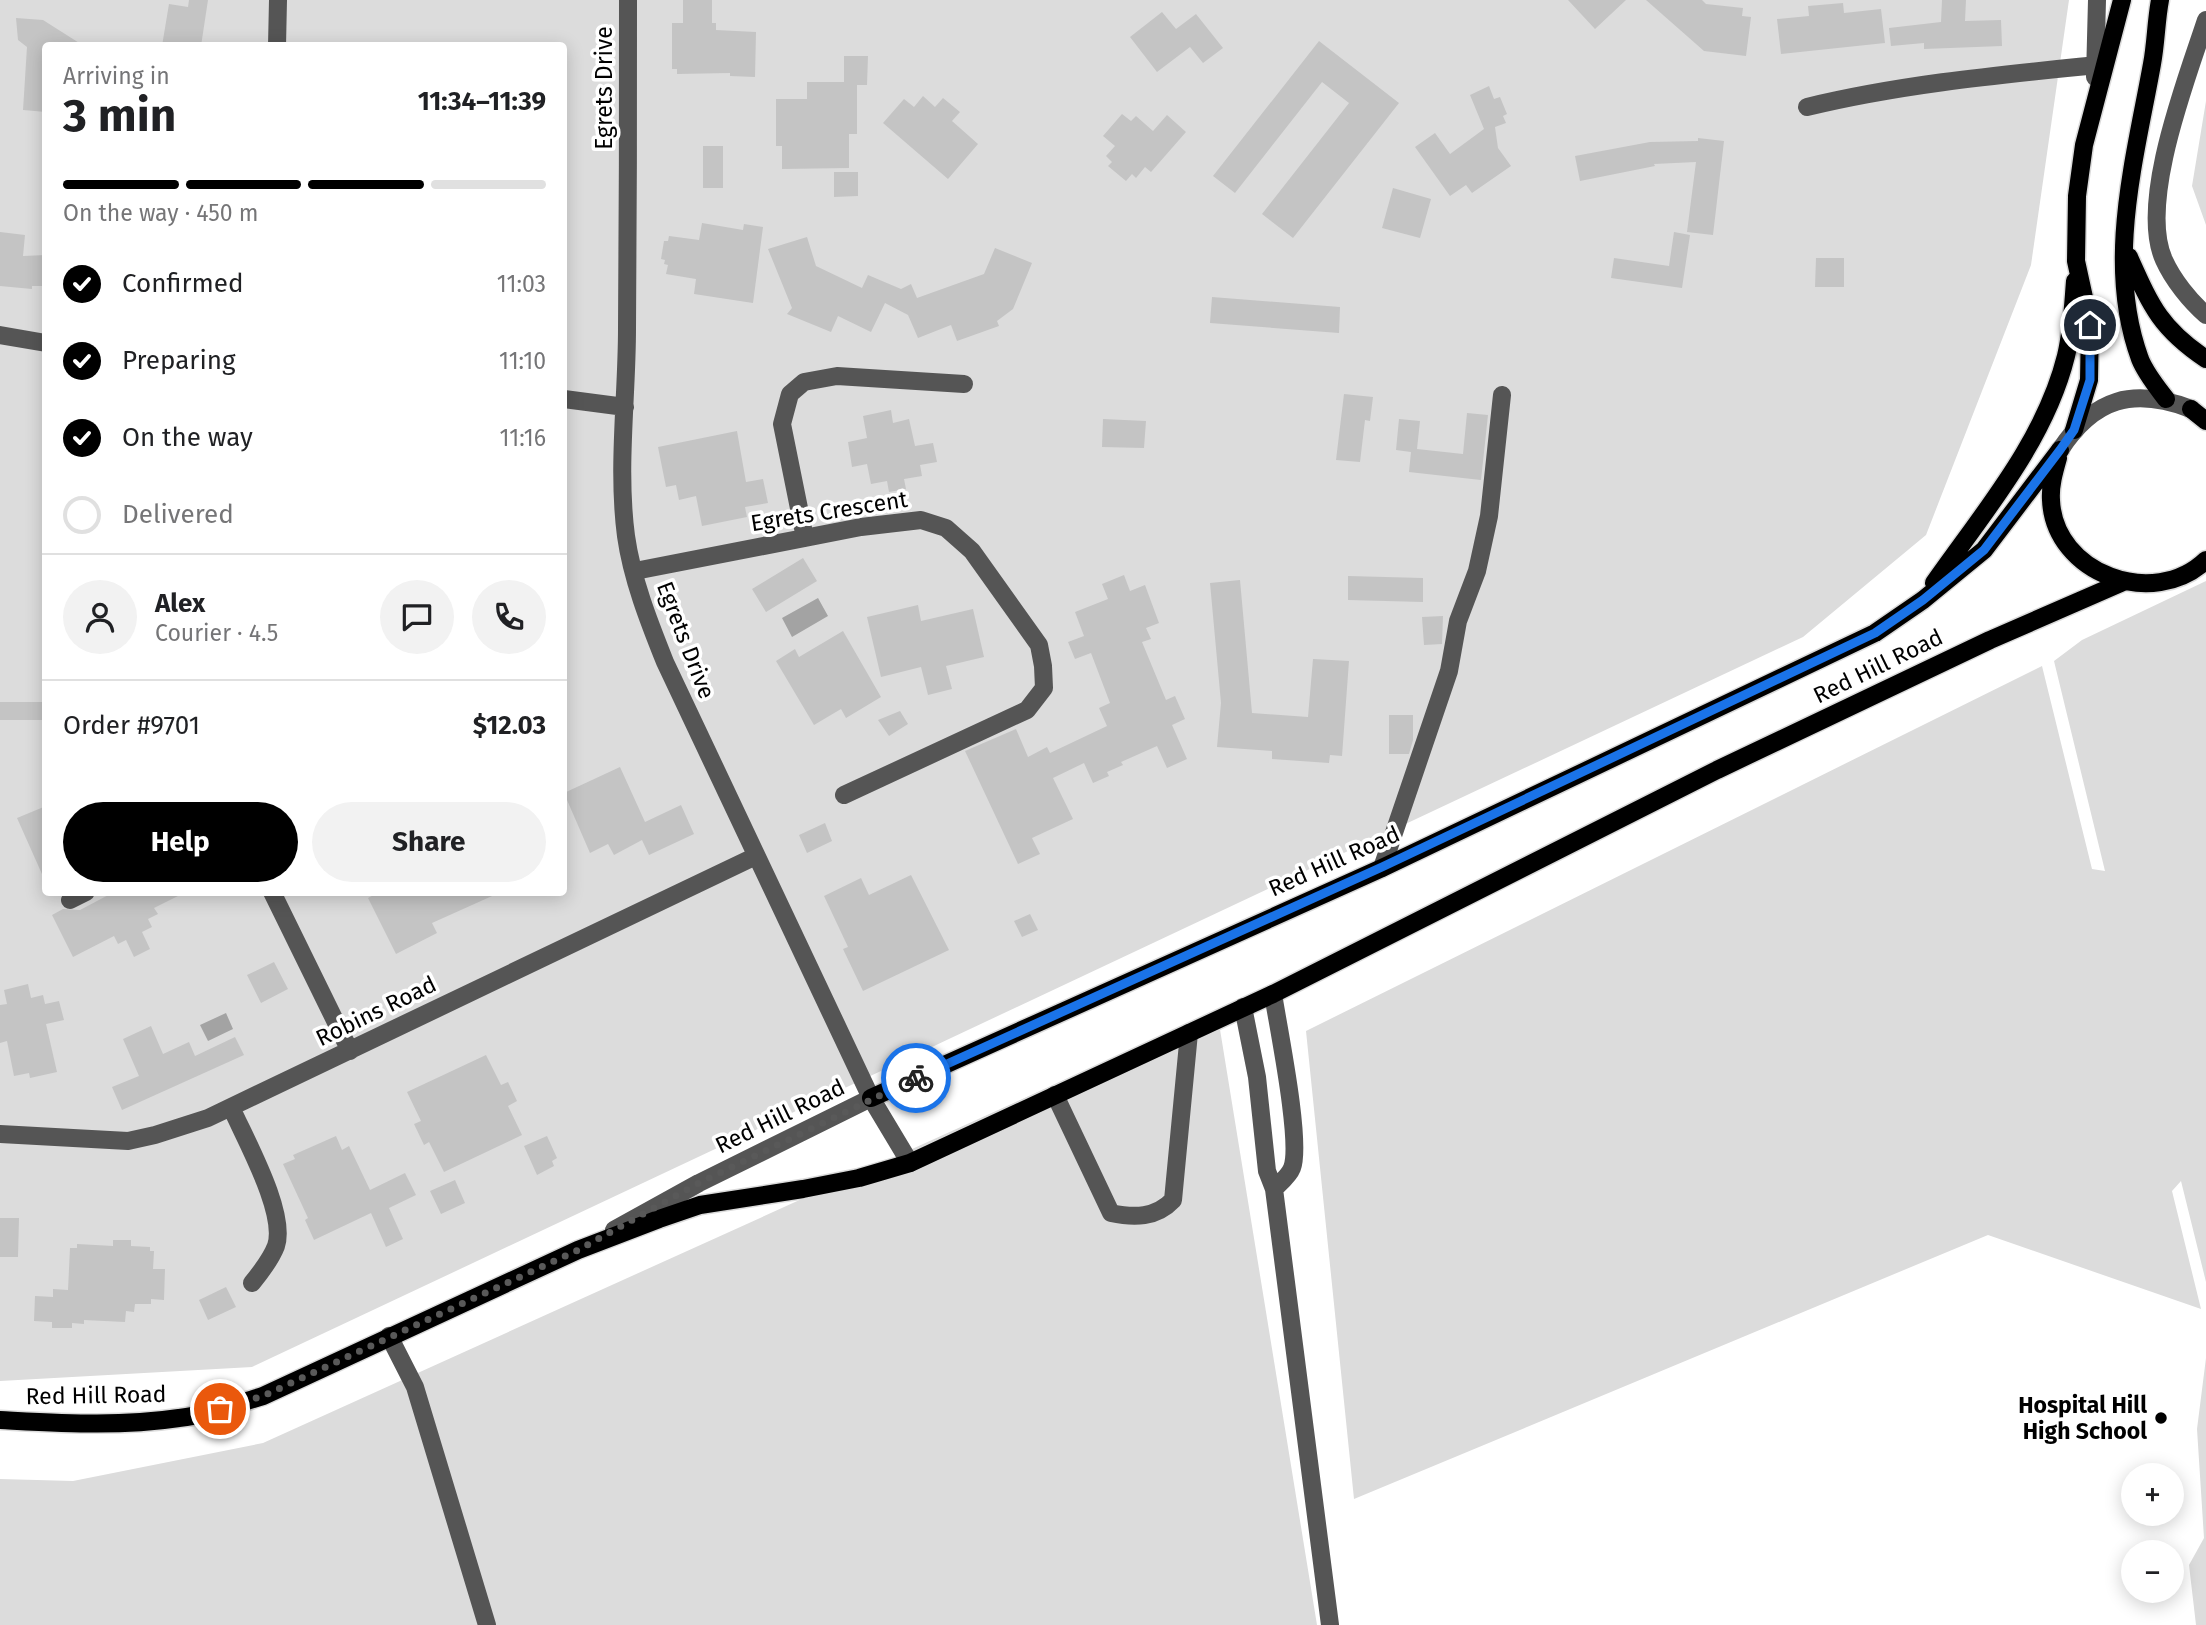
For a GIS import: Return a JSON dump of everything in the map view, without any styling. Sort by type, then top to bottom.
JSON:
[{"type":"main road","points":[[1923,600],[2011,472],[2056,390],[2071,334],[2077,261],[2077,196],[2084,145],[2122,0]]},
{"type":"main road","points":[[2160,0],[2123,244],[2132,329],[2140,360],[2166,400]]},
{"type":"main road","points":[[2123,244],[2162,323],[2206,359]]},
{"type":"main road","points":[[2074,430],[2090,380],[2090,325],[2077,261]]},
{"type":"main road","points":[[2198,409],[2206,421]]},
{"type":"main road","points":[[2060,450],[2053,477],[2051,502],[2059,529],[2074,553],[2096,571],[2123,582],[2149,584],[2176,579],[2206,560]]},
{"type":"main road","name":"Red Hill Road","points":[[871,1098],[1382,867],[1875,633],[1923,600],[1984,550],[2060,450]]},
{"type":"main road","name":"Red Hill Road","points":[[0,1420],[85,1424],[182,1418],[263,1396],[578,1250],[700,1205],[859,1178],[910,1163],[1273,994],[1717,770],[1990,640],[2123,582]]},
{"type":"street","points":[[277,42],[278,0]]},
{"type":"street","name":"Egrets Drive","points":[[628,0],[626,536],[644,611],[665,663],[871,1098],[910,1163]]},
{"type":"street","points":[[2091,115],[2097,65],[2097,0]]},
{"type":"street","points":[[2206,20],[2178,106],[2168,147],[2156,224],[2164,259],[2185,292],[2206,315]]},
{"type":"street","points":[[1807,107],[1854,96],[1952,80],[2097,65]]},
{"type":"street","points":[[0,335],[42,342]]},
{"type":"street","points":[[805,538],[782,424],[790,394],[804,382],[836,376],[964,384]]},
{"type":"street","points":[[1382,867],[1449,671],[1458,621],[1477,571],[1489,516],[1502,395]]},
{"type":"street","points":[[2060,450],[2074,430],[2093,413],[2116,402],[2141,397],[2166,400],[2198,409]]},
{"type":"street","points":[[567,399],[625,407]]},
{"type":"street","name":"Egrets Crescent","points":[[635,571],[861,527],[921,520],[946,528],[972,551],[1039,645],[1044,688],[1027,710],[844,795]]},
{"type":"street","name":"Robins Road","points":[[0,1134],[128,1141],[155,1136],[208,1118],[756,856]]},
{"type":"street","points":[[274,896],[350,1051]]},
{"type":"street","points":[[1273,994],[1286,1069],[1296,1155],[1291,1170],[1274,1189]]},
{"type":"street","points":[[1243,1007],[1257,1077],[1267,1171],[1274,1189],[1330,1625]]},
{"type":"street","points":[[1055,1095],[1111,1213],[1128,1217],[1162,1211],[1173,1200],[1189,1033]]},
{"type":"street","name":"Red Hill Road","points":[[578,1250],[699,1183],[871,1098]]},
{"type":"street","points":[[231,1107],[275,1208],[278,1228],[276,1245],[264,1268],[252,1283]]},
{"type":"street","points":[[389,1336],[415,1387],[488,1625]]},
{"type":"shaded area","points":[[0,0],[2069,0],[2031,265],[1926,535],[1803,637],[252,1367],[0,1381]]},
{"type":"shaded area","points":[[2206,101],[2206,225],[2192,186]]},
{"type":"shaded area","points":[[2206,581],[2206,1282],[2181,1181],[2172,1191],[2201,1309],[1988,1235],[1354,1499],[1306,1031],[2042,666],[2092,869],[2105,871],[2054,661],[2082,640]]},
{"type":"shaded area","points":[[818,598],[828,616],[792,637],[782,618]]},
{"type":"shaded area","points":[[1217,1011],[1317,1625],[0,1625],[0,1479],[73,1481],[263,1443]]},
{"type":"shaded area","points":[[226,1013],[233,1029],[208,1041],[200,1025]]},
{"type":"shaded area","points":[[2206,1358],[2206,1625],[2196,1625],[2189,1565],[2204,1538],[2197,1429]]},
{"type":"building","points":[[189,0],[208,0],[202,42],[163,42],[169,4],[188,7]]},
{"type":"building","points":[[683,0],[712,0],[712,23],[716,23],[716,30],[756,32],[755,77],[730,76],[730,73],[677,74],[677,69],[672,69],[672,23],[683,23]]},
{"type":"building","points":[[1568,0],[1626,0],[1595,29]]},
{"type":"building","points":[[1646,0],[1702,0],[1706,4],[1743,8],[1742,16],[1751,17],[1746,56],[1704,51]]},
{"type":"building","points":[[1942,0],[1966,0],[1965,21],[2001,20],[2002,46],[1924,49],[1924,43],[1891,46],[1889,28],[1941,22]]},
{"type":"building","points":[[1843,3],[1844,13],[1881,9],[1885,43],[1781,54],[1777,19],[1809,16],[1808,6]]},
{"type":"building","points":[[1162,12],[1176,29],[1196,14],[1223,48],[1203,63],[1190,47],[1157,72],[1130,37]]},
{"type":"building","points":[[16,18],[43,20],[78,42],[42,42],[42,112],[23,110],[27,47],[18,40]]},
{"type":"building","points":[[1319,41],[1399,103],[1293,238],[1262,214],[1349,103],[1322,82],[1235,193],[1213,176]]},
{"type":"building","points":[[844,56],[868,56],[867,85],[857,85],[857,134],[849,134],[849,168],[782,169],[782,146],[776,146],[776,99],[807,99],[807,82],[844,82]]},
{"type":"building","points":[[1489,86],[1494,99],[1500,97],[1507,114],[1503,116],[1506,123],[1495,127],[1498,148],[1511,166],[1472,193],[1466,185],[1450,196],[1415,147],[1435,133],[1450,154],[1484,129],[1470,95]]},
{"type":"building","points":[[923,96],[935,107],[943,98],[960,112],[952,121],[978,144],[948,179],[883,123],[904,99],[914,107]]},
{"type":"building","points":[[1122,114],[1131,121],[1136,116],[1153,131],[1167,115],[1186,132],[1151,172],[1145,167],[1136,178],[1132,174],[1126,181],[1108,166],[1112,162],[1106,156],[1115,146],[1103,136]]},
{"type":"building","points":[[1698,138],[1724,141],[1713,235],[1687,232],[1696,162],[1654,164],[1655,166],[1580,181],[1575,156],[1650,142],[1698,141]]},
{"type":"building","points":[[703,146],[723,146],[723,188],[703,188]]},
{"type":"building","points":[[834,172],[858,172],[858,196],[834,197]]},
{"type":"building","points":[[1393,188],[1431,199],[1420,238],[1382,228]]},
{"type":"building","points":[[702,223],[743,230],[744,224],[763,227],[753,303],[694,294],[696,279],[666,274],[668,265],[661,259],[664,241],[668,241],[669,236],[699,240]]},
{"type":"building","points":[[0,232],[25,235],[23,256],[42,255],[42,286],[32,286],[32,289],[0,286]]},
{"type":"building","points":[[1674,232],[1690,235],[1682,288],[1611,278],[1614,258],[1669,266]]},
{"type":"building","points":[[807,237],[816,266],[862,288],[868,275],[901,289],[911,284],[917,298],[984,274],[995,248],[1032,263],[1013,309],[997,321],[999,326],[957,341],[951,325],[918,338],[908,315],[885,303],[871,332],[838,316],[831,332],[787,314],[792,308],[768,249]]},
{"type":"building","points":[[1816,258],[1844,258],[1844,287],[1815,287]]},
{"type":"building","points":[[1212,297],[1340,307],[1339,333],[1210,323]]},
{"type":"building","points":[[1344,394],[1373,397],[1370,421],[1365,420],[1360,462],[1336,460]]},
{"type":"building","points":[[891,410],[893,423],[909,419],[915,446],[933,443],[937,462],[920,465],[922,476],[904,479],[906,489],[889,492],[887,481],[871,484],[867,464],[852,467],[848,442],[867,438],[863,416]]},
{"type":"building","points":[[1467,413],[1488,415],[1481,480],[1409,472],[1411,452],[1396,450],[1399,419],[1420,421],[1417,449],[1463,454]]},
{"type":"building","points":[[1103,419],[1146,421],[1144,448],[1102,447]]},
{"type":"building","points":[[737,431],[746,482],[763,479],[768,503],[745,507],[747,517],[702,526],[696,496],[679,500],[676,485],[666,487],[658,447]]},
{"type":"building","points":[[803,558],[817,581],[766,612],[752,589]]},
{"type":"building","points":[[1124,575],[1130,591],[1145,585],[1159,623],[1146,628],[1151,639],[1142,642],[1166,700],[1175,696],[1185,719],[1172,725],[1187,759],[1167,768],[1157,746],[1121,762],[1123,765],[1107,772],[1109,776],[1093,783],[1084,763],[1053,778],[1073,819],[1032,838],[1040,854],[1018,864],[965,751],[1016,729],[1028,757],[1047,747],[1050,753],[1107,726],[1099,708],[1110,703],[1091,653],[1075,659],[1068,642],[1084,636],[1075,612],[1108,599],[1102,584]]},
{"type":"building","points":[[1348,576],[1423,578],[1423,602],[1348,600]]},
{"type":"building","points":[[1240,580],[1252,713],[1308,717],[1313,659],[1349,661],[1342,756],[1330,755],[1329,763],[1272,759],[1272,751],[1217,747],[1221,703],[1210,583]]},
{"type":"building","points":[[918,605],[921,621],[973,609],[984,657],[946,666],[952,689],[928,695],[921,667],[881,677],[867,617]]},
{"type":"building","points":[[1443,616],[1442,644],[1424,645],[1422,617]]},
{"type":"building","points":[[843,631],[881,697],[846,718],[841,709],[814,725],[776,661],[795,649],[799,657]]},
{"type":"building","points":[[0,702],[42,702],[42,720],[0,720]]},
{"type":"building","points":[[900,711],[908,724],[889,736],[878,720]]},
{"type":"building","points":[[1389,715],[1413,715],[1413,740],[1409,754],[1389,754]]},
{"type":"building","points":[[620,767],[645,822],[681,805],[694,834],[649,855],[642,840],[614,855],[608,844],[590,853],[567,800],[567,792]]},
{"type":"building","points":[[42,808],[42,874],[17,818]]},
{"type":"building","points":[[825,823],[832,841],[807,853],[799,835]]},
{"type":"building","points":[[911,875],[949,950],[863,991],[843,949],[848,947],[824,896],[861,878],[869,895]]},
{"type":"building","points":[[106,896],[178,896],[154,908],[158,914],[148,919],[152,927],[142,932],[150,949],[134,957],[126,940],[118,944],[114,936],[73,957],[52,915],[63,909],[80,910]]},
{"type":"building","points":[[492,896],[432,923],[437,933],[396,954],[368,898]]},
{"type":"building","points":[[1030,914],[1038,930],[1022,937],[1014,921]]},
{"type":"building","points":[[274,962],[288,989],[261,1003],[247,975]]},
{"type":"building","points":[[28,984],[31,998],[43,995],[45,1004],[59,1001],[64,1020],[46,1024],[57,1072],[30,1078],[29,1073],[14,1076],[7,1041],[0,1043],[0,1005],[7,1004],[4,990]]},
{"type":"building","points":[[151,1026],[163,1054],[189,1042],[195,1056],[235,1037],[244,1055],[122,1110],[112,1087],[139,1076],[123,1039]]},
{"type":"building","points":[[486,1055],[501,1085],[508,1082],[517,1101],[508,1106],[522,1135],[444,1172],[429,1142],[424,1145],[414,1124],[421,1121],[407,1092]]},
{"type":"building","points":[[336,1136],[342,1150],[349,1146],[370,1190],[405,1173],[416,1195],[389,1208],[403,1239],[386,1247],[371,1213],[314,1240],[305,1220],[308,1218],[283,1164],[295,1159],[293,1155]]},
{"type":"building","points":[[547,1136],[557,1158],[552,1161],[554,1166],[537,1175],[524,1146]]},
{"type":"building","points":[[455,1180],[465,1203],[441,1214],[430,1191]]},
{"type":"building","points":[[0,1218],[19,1218],[18,1257],[0,1257]]},
{"type":"building","points":[[113,1240],[131,1240],[131,1246],[150,1247],[150,1251],[154,1251],[153,1269],[165,1269],[164,1300],[151,1299],[151,1304],[135,1304],[134,1312],[126,1311],[125,1322],[84,1320],[84,1324],[72,1323],[72,1328],[52,1328],[52,1322],[34,1321],[35,1296],[53,1297],[53,1289],[68,1290],[70,1248],[77,1248],[77,1244],[113,1246]]},
{"type":"building","points":[[226,1287],[236,1307],[208,1320],[199,1300]]},
{"type":"way so far","points":[[220,1409],[263,1396],[578,1250],[699,1183],[916,1078]]},
{"type":"place","name":"Hospital Hill High School","points":[[2161,1418]]},
{"type":"route","points":[[916,1078],[1382,867],[1773,684],[1875,633],[1923,600],[1984,550],[2074,430],[2090,380],[2090,325]]}]
